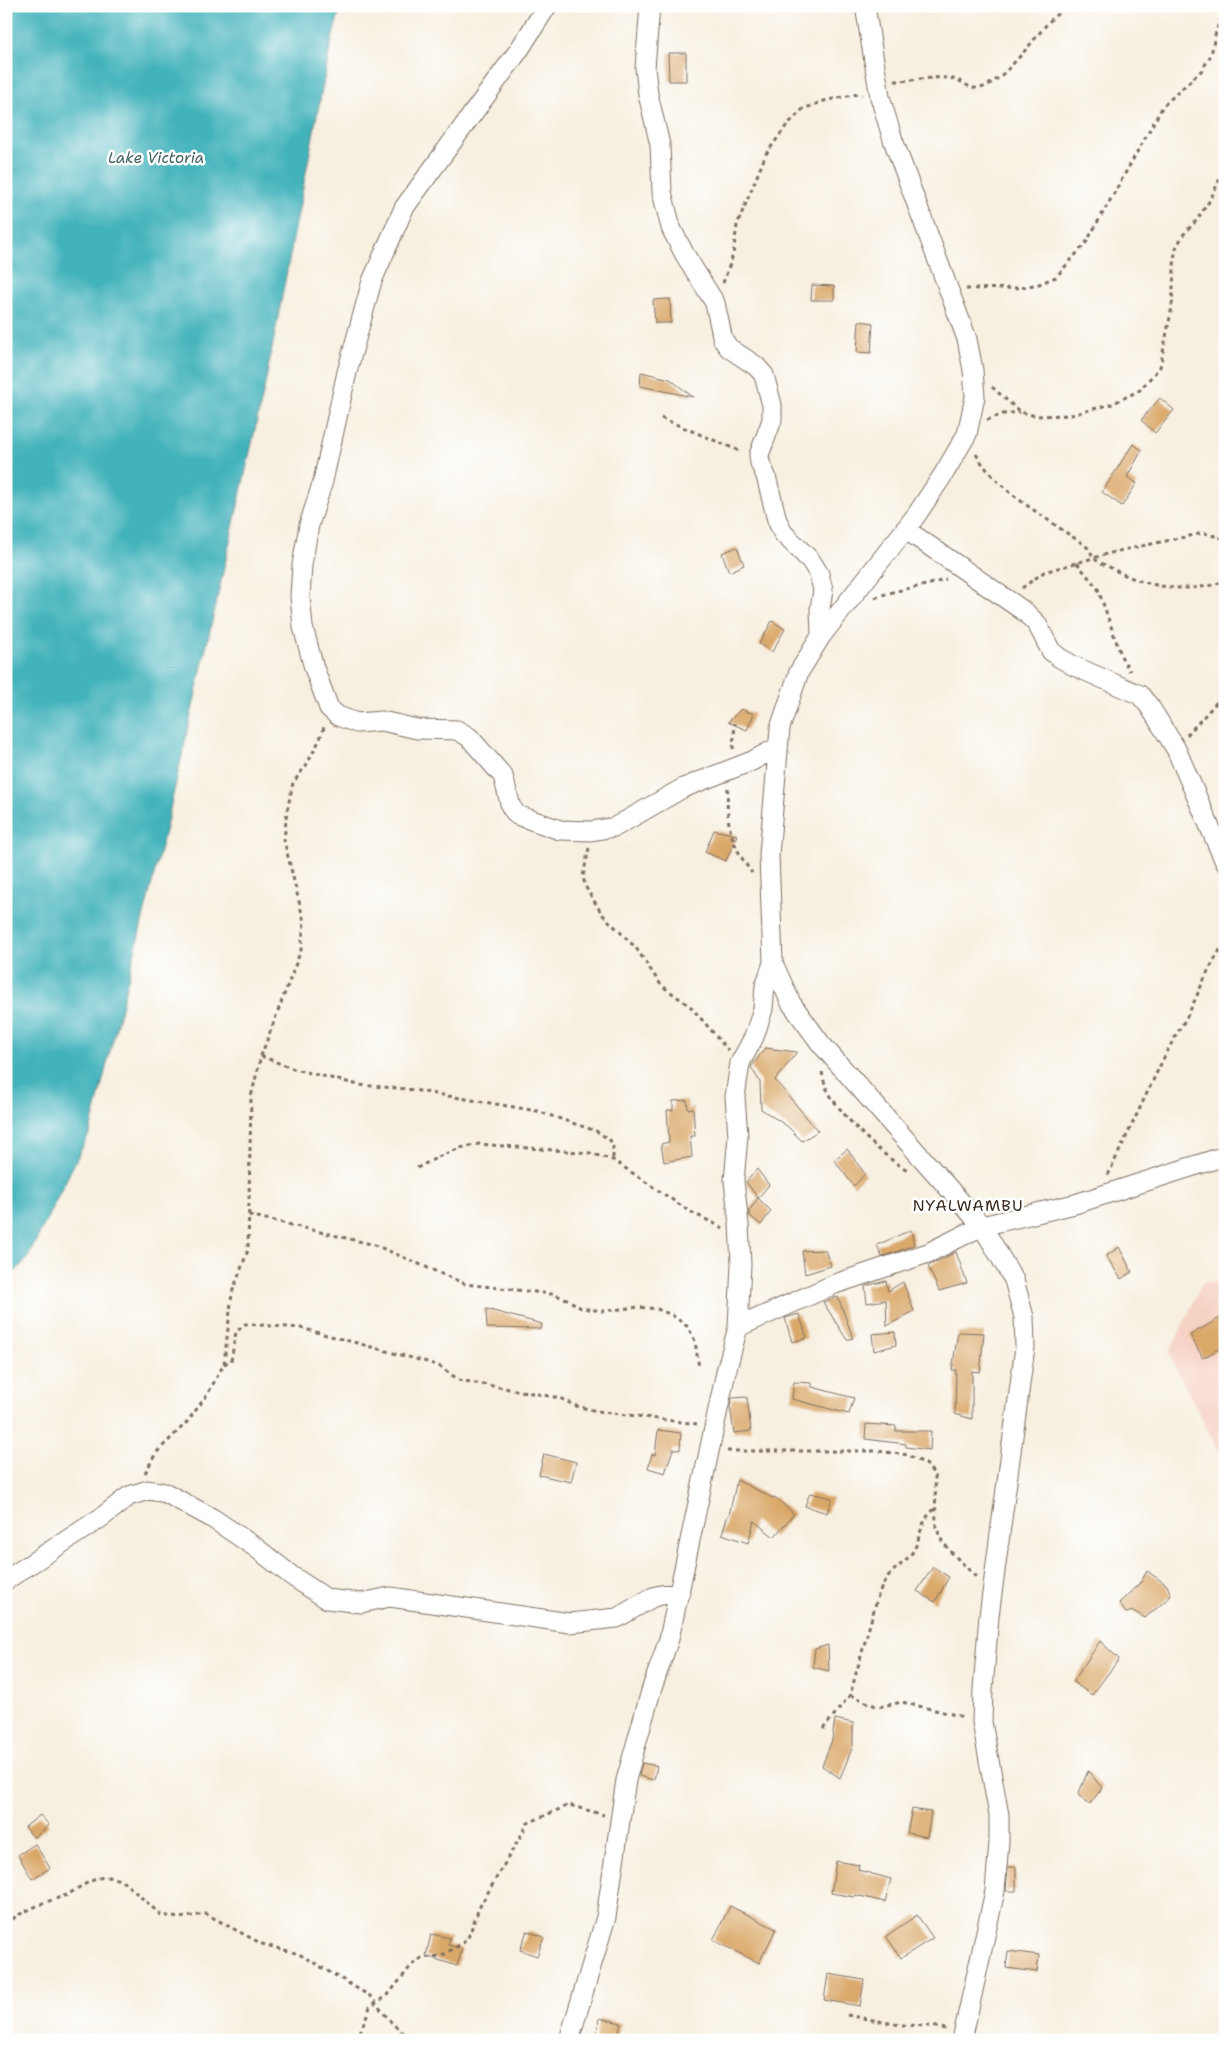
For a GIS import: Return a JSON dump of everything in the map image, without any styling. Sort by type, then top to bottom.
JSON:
[{"type":"street","points":[[547,6],[519,50],[404,208],[372,281],[347,372],[323,481],[309,525],[302,565],[300,596],[303,627],[314,668],[329,708],[338,716],[357,723],[382,721],[416,729],[458,730],[469,736],[503,776],[511,807],[517,815],[560,830],[591,831],[615,827],[682,788],[730,770],[778,747]]},
{"type":"street","points":[[650,6],[645,68],[648,94],[660,145],[662,192],[671,228],[715,303],[723,340],[729,348],[756,366],[764,375],[772,405],[772,420],[759,455],[760,463],[766,476],[777,520],[783,533],[811,561],[819,574],[823,590],[820,609],[821,636]]},
{"type":"street","points":[[865,6],[878,89],[922,218],[967,340],[973,370],[974,397],[967,430],[944,475],[905,529],[821,636],[799,672],[780,728],[778,747],[770,855],[774,962],[792,1004],[821,1044],[982,1226],[1014,1280],[1024,1317],[1025,1347],[992,1592],[983,1689],[982,1722],[999,1815],[995,1891],[963,2036]]},
{"type":"street","points":[[905,529],[1025,612],[1036,624],[1051,651],[1060,658],[1140,695],[1160,722],[1176,749],[1225,862]]},
{"type":"street","points":[[569,2040],[606,1916],[626,1780],[651,1691],[669,1639],[726,1372],[738,1327],[740,1234],[734,1181],[738,1136],[735,1098],[740,1064],[754,1037],[762,1009],[765,986],[774,962]]},
{"type":"street","points":[[738,1327],[835,1284],[928,1253],[982,1226],[1075,1204],[1225,1156]]},
{"type":"street","points":[[6,1580],[133,1495],[148,1490],[166,1493],[241,1537],[292,1576],[327,1599],[361,1603],[390,1597],[570,1623],[617,1618],[653,1597],[661,1594],[680,1593]]},
{"type":"path","points":[[715,303],[733,255],[737,225],[766,154],[787,125],[804,109],[824,101],[909,81],[941,78],[960,81],[970,87],[986,86],[1022,56],[1047,23],[1067,6]]},
{"type":"path","points":[[950,290],[1019,288],[1039,284],[1056,277],[1086,243],[1163,106],[1202,70],[1211,55],[1216,31],[1225,10]]},
{"type":"path","points":[[1225,168],[1210,200],[1196,221],[1182,235],[1174,250],[1172,307],[1160,367],[1140,390],[1112,404],[1071,415],[1036,416],[1020,412],[1003,414],[967,430],[983,465],[996,480],[1086,547],[1094,558],[1129,578],[1153,584],[1197,589],[1225,581]]},
{"type":"path","points":[[973,370],[1020,412]]},
{"type":"path","points":[[661,418],[746,454],[760,463]]},
{"type":"path","points":[[1008,600],[1044,572],[1118,551],[1204,533],[1225,539]]},
{"type":"path","points":[[1077,563],[1098,589],[1122,658],[1132,674],[1140,695]]},
{"type":"path","points":[[873,598],[894,591],[923,586],[964,570]]},
{"type":"path","points":[[1176,749],[1200,719],[1225,693]]},
{"type":"path","points":[[133,1495],[156,1454],[187,1422],[224,1364],[232,1293],[248,1250],[251,1097],[260,1056],[301,950],[304,922],[284,840],[287,811],[293,783],[307,764],[320,739],[329,708]]},
{"type":"path","points":[[735,723],[726,802],[730,831],[742,859],[772,900]]},
{"type":"path","points":[[591,831],[583,876],[585,886],[602,914],[636,948],[661,985],[692,1007],[740,1064]]},
{"type":"path","points":[[1098,1197],[1167,1051],[1189,1013],[1207,973],[1225,942]]},
{"type":"path","points":[[260,1056],[294,1069],[359,1085],[407,1089],[537,1110],[596,1131],[610,1140],[613,1147],[612,1160]]},
{"type":"path","points":[[417,1168],[460,1148],[479,1144],[590,1153],[612,1160],[689,1211],[714,1225],[740,1234]]},
{"type":"path","points":[[249,1215],[375,1245],[465,1284],[552,1294],[566,1299],[581,1308],[595,1310],[639,1307],[657,1309],[672,1315],[688,1327],[695,1341],[699,1368]]},
{"type":"path","points":[[224,1364],[231,1361],[236,1332],[245,1324],[301,1328],[440,1366],[460,1380],[560,1398],[576,1406],[597,1412],[715,1426]]},
{"type":"path","points":[[710,1450],[762,1452],[878,1451],[908,1455],[926,1464],[935,1475],[936,1527],[942,1540],[951,1552],[992,1592]]},
{"type":"path","points":[[823,1729],[850,1696],[879,1592],[888,1576],[906,1561],[914,1549],[928,1513],[935,1508]]},
{"type":"path","points":[[850,1696],[878,1707],[902,1702],[982,1722]]},
{"type":"path","points":[[357,2040],[370,2008],[388,1995],[417,1961],[422,1958],[441,1956],[468,1938],[479,1908],[528,1822],[569,1805],[620,1818]]},
{"type":"path","points":[[6,1924],[18,1915],[43,1903],[67,1895],[98,1878],[108,1877],[125,1883],[161,1915],[179,1918],[206,1914],[262,1944],[299,1954],[355,1986],[376,2002],[391,2022],[410,2040]]},
{"type":"path","points":[[847,2015],[900,2025],[932,2026],[963,2036],[1016,2040]]},
{"type":"shaded area","points":[[1203,1282],[1225,1282],[1225,1451],[1218,1450],[1169,1354]]},
{"type":"water","name":"Lake Victoria","points":[[6,6],[341,6],[331,43],[265,385],[166,827],[90,1132],[27,1259],[6,1281]]},
{"type":"building","points":[[668,53],[686,53],[686,81],[669,81]]},
{"type":"building","points":[[812,285],[834,286],[834,300],[811,300]]},
{"type":"building","points":[[670,299],[671,323],[655,323],[653,300]]},
{"type":"building","points":[[859,321],[873,323],[871,353],[857,352]]},
{"type":"building","points":[[641,372],[670,379],[693,397],[640,386]]},
{"type":"building","points":[[1160,398],[1174,410],[1155,433],[1141,420]]},
{"type":"building","points":[[1133,444],[1142,450],[1127,477],[1137,483],[1122,506],[1102,492]]},
{"type":"building","points":[[737,547],[744,565],[729,572],[722,553]]},
{"type":"building","points":[[772,621],[785,629],[772,652],[759,644]]},
{"type":"building","points":[[741,709],[754,714],[747,730],[728,722]]},
{"type":"building","points":[[714,830],[737,835],[726,861],[705,852]]},
{"type":"building","points":[[765,1048],[797,1052],[775,1080],[818,1131],[802,1141],[787,1126],[761,1109],[760,1082],[751,1067]]},
{"type":"building","points":[[687,1100],[688,1109],[693,1108],[695,1136],[690,1136],[692,1157],[664,1162],[661,1144],[669,1142],[667,1110],[673,1110],[673,1101]]},
{"type":"building","points":[[847,1149],[865,1174],[854,1186],[834,1160]]},
{"type":"building","points":[[757,1169],[769,1185],[758,1198],[746,1182]]},
{"type":"building","points":[[758,1198],[771,1211],[761,1225],[749,1215],[749,1211]]},
{"type":"building","points":[[911,1230],[914,1245],[882,1257],[877,1245]]},
{"type":"building","points":[[1119,1247],[1132,1272],[1121,1279],[1106,1256]]},
{"type":"building","points":[[825,1250],[831,1266],[805,1274],[802,1251]]},
{"type":"building","points":[[956,1252],[967,1283],[939,1291],[928,1266]]},
{"type":"building","points":[[886,1281],[888,1291],[903,1282],[914,1311],[887,1326],[886,1300],[867,1303],[865,1286]]},
{"type":"building","points":[[838,1297],[853,1338],[847,1340],[823,1302]]},
{"type":"building","points":[[486,1309],[542,1324],[541,1329],[487,1328]]},
{"type":"building","points":[[799,1314],[807,1338],[792,1342],[785,1318]]},
{"type":"building","points":[[1225,1315],[1225,1345],[1203,1358],[1190,1335]]},
{"type":"building","points":[[895,1332],[896,1345],[874,1351],[872,1334]]},
{"type":"building","points":[[958,1332],[984,1333],[980,1372],[972,1371],[972,1419],[955,1414],[956,1370],[952,1370]]},
{"type":"building","points":[[794,1382],[812,1383],[812,1387],[854,1398],[849,1414],[792,1399]]},
{"type":"building","points":[[747,1397],[751,1431],[734,1433],[730,1406],[732,1398]]},
{"type":"building","points":[[866,1424],[896,1426],[896,1431],[931,1431],[930,1450],[906,1447],[906,1444],[865,1439]]},
{"type":"building","points":[[658,1430],[681,1433],[680,1450],[673,1449],[665,1473],[648,1468],[652,1454],[655,1455]]},
{"type":"building","points":[[544,1454],[576,1462],[571,1482],[539,1475]]},
{"type":"building","points":[[737,1480],[773,1498],[775,1497],[794,1514],[774,1537],[754,1521],[748,1543],[722,1534],[729,1515]]},
{"type":"building","points":[[810,1493],[832,1498],[827,1513],[805,1506]]},
{"type":"building","points":[[933,1567],[949,1577],[935,1602],[917,1591]]},
{"type":"building","points":[[1147,1571],[1167,1585],[1171,1596],[1145,1618],[1133,1611],[1126,1613],[1119,1603],[1141,1582]]},
{"type":"building","points":[[1100,1641],[1119,1659],[1092,1695],[1073,1682]]},
{"type":"building","points":[[828,1645],[829,1671],[813,1667],[815,1649]]},
{"type":"building","points":[[835,1719],[853,1723],[853,1746],[840,1778],[822,1766],[832,1740]]},
{"type":"building","points":[[642,1763],[657,1766],[654,1780],[639,1776]]},
{"type":"building","points":[[1088,1771],[1102,1788],[1090,1804],[1078,1795]]},
{"type":"building","points":[[912,1809],[931,1812],[927,1837],[907,1833]]},
{"type":"building","points":[[40,1815],[49,1825],[34,1838],[25,1827]]},
{"type":"building","points":[[35,1844],[50,1868],[32,1879],[18,1855]]},
{"type":"building","points":[[836,1861],[859,1865],[858,1870],[891,1879],[885,1902],[855,1895],[854,1897],[831,1893]]},
{"type":"building","points":[[1008,1867],[1016,1867],[1016,1891],[1006,1891]]},
{"type":"building","points":[[730,1906],[776,1929],[759,1963],[713,1940]]},
{"type":"building","points":[[917,1915],[933,1938],[901,1958],[886,1936]]},
{"type":"building","points":[[527,1931],[544,1937],[537,1956],[520,1950]]},
{"type":"building","points":[[431,1934],[450,1938],[448,1945],[462,1949],[457,1966],[426,1956]]},
{"type":"building","points":[[1008,1951],[1039,1955],[1037,1972],[1006,1968]]},
{"type":"building","points":[[828,1974],[864,1980],[860,2006],[824,2000]]},
{"type":"building","points":[[600,2018],[621,2023],[617,2040],[595,2040]]},
{"type":"district","name":"NYALWAMBU","points":[[968,1205]]}]
